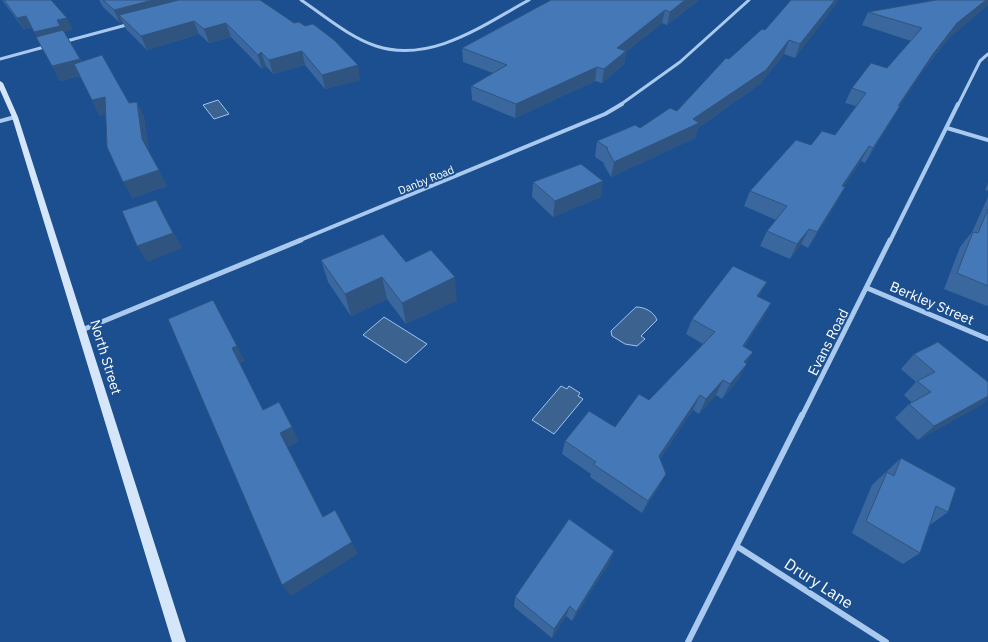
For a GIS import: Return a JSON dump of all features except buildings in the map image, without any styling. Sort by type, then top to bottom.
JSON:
[{"type":"street","points":[[301,0],[376,46],[394,50],[418,50],[437,46],[458,38],[529,0]]},
{"type":"street","name":"Danby Road","points":[[82,330],[596,118],[654,84],[749,0]]},
{"type":"street","points":[[0,59],[135,23]]},
{"type":"street","name":"Evans Road","points":[[688,642],[738,547],[980,61],[988,54]]},
{"type":"street","name":"North Street","points":[[0,83],[15,117],[179,642]]},
{"type":"street","points":[[0,121],[15,117]]},
{"type":"street","points":[[947,128],[988,140]]},
{"type":"street","name":"Berkley Street","points":[[867,288],[988,340]]},
{"type":"street","name":"Drury Lane","points":[[738,547],[886,642]]},
{"type":"water","points":[[218,100],[229,114],[214,119],[203,105]]},
{"type":"water","points":[[636,307],[649,310],[657,320],[641,336],[645,339],[637,346],[625,344],[612,336],[611,331]]},
{"type":"water","points":[[384,317],[427,344],[406,363],[363,335]]},
{"type":"water","points":[[561,386],[567,389],[569,386],[580,393],[578,396],[583,399],[554,434],[532,420]]}]
